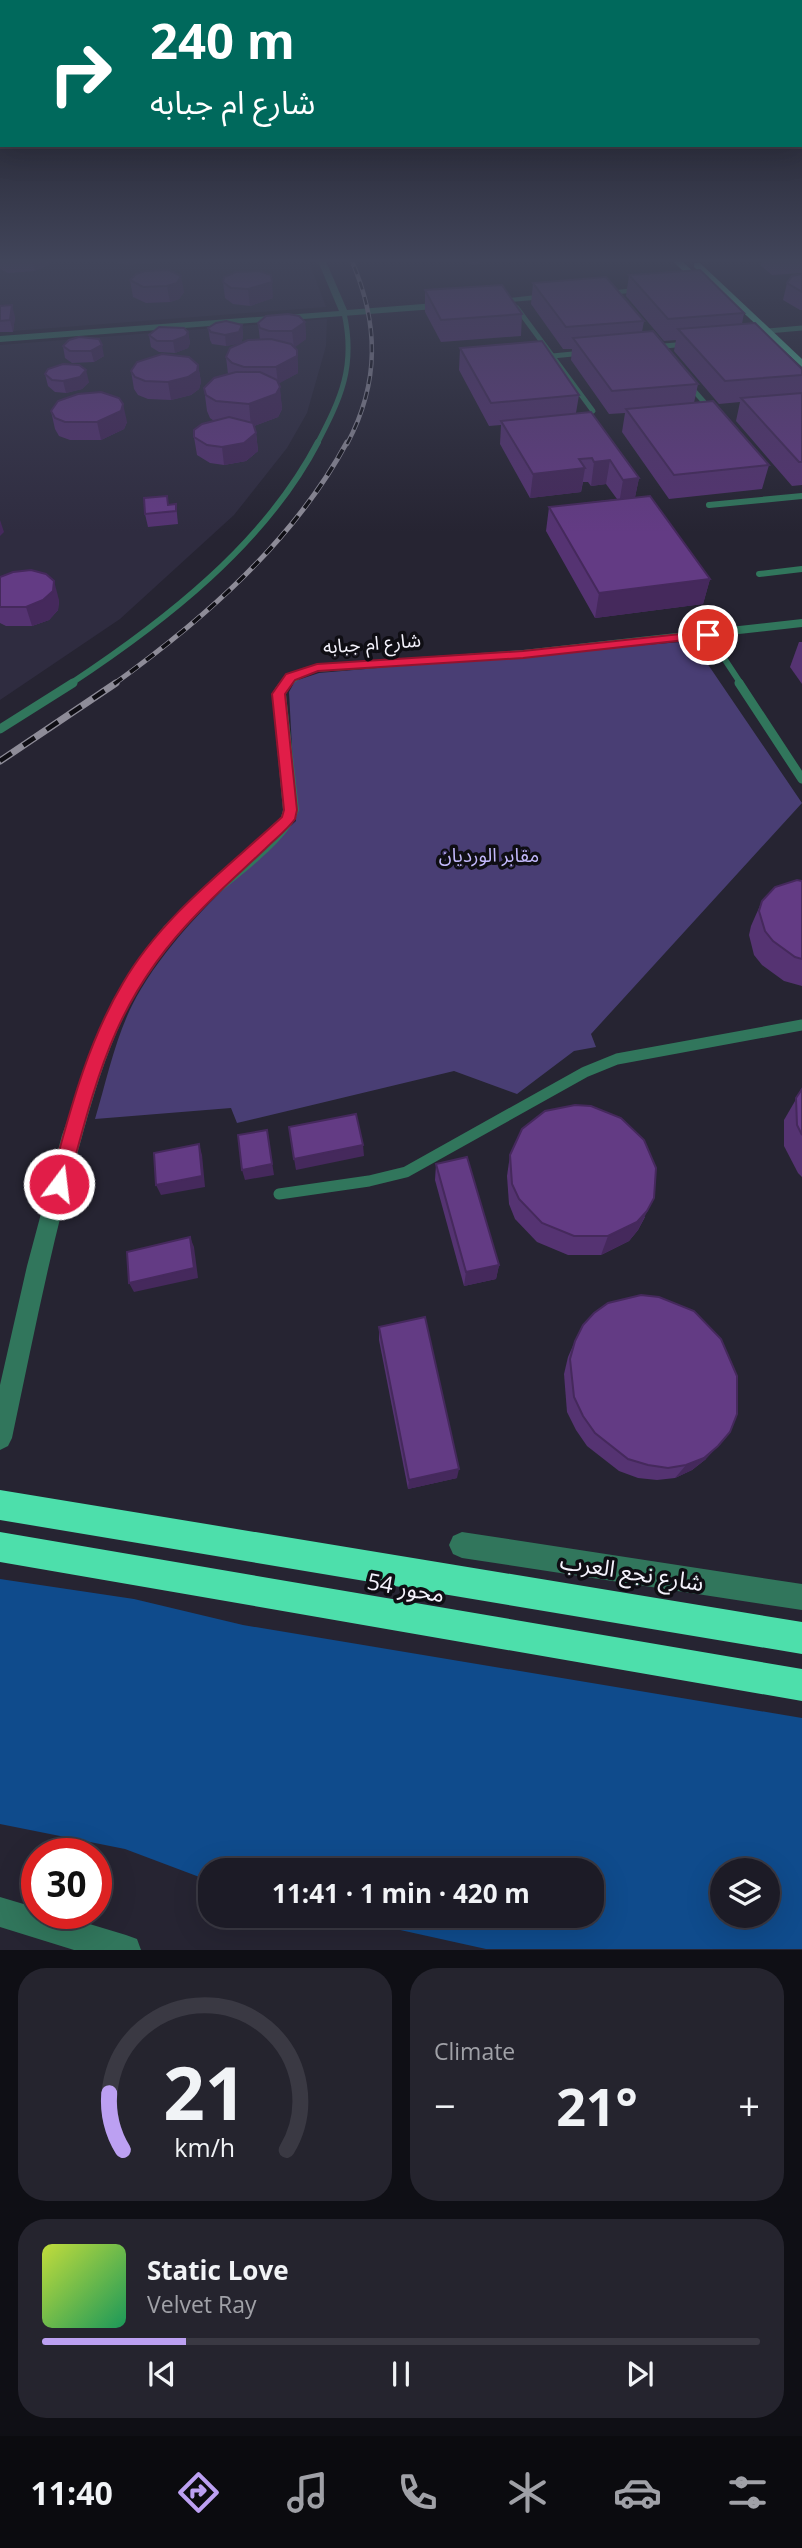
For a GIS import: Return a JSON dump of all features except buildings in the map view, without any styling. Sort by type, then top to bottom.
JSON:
[{"type":"highway","name":"محور 54","points":[[10,1507],[802,1638]]},
{"type":"highway","name":"محور 54","points":[[3,1547],[802,1685]]},
{"type":"main road","points":[[788,350],[802,364]]},
{"type":"street","name":"شارع ام جبابه","points":[[0,1438],[46,1231],[85,1089],[107,1030],[130,986],[157,947],[288,819],[290,810],[279,694],[282,685],[291,677],[317,668],[523,654],[802,623]]},
{"type":"street","name":"شارع نجع العرب","points":[[462,1545],[802,1597]]},
{"type":"street","points":[[0,1912],[126,1950]]},
{"type":"lane","points":[[0,729],[66,690],[142,633],[223,562],[280,503],[320,442],[341,395],[349,350]]},
{"type":"lane","points":[[548,350],[593,411]]},
{"type":"lane","points":[[660,350],[665,356]]},
{"type":"lane","points":[[539,357],[592,353]]},
{"type":"lane","points":[[680,375],[704,402]]},
{"type":"lane","points":[[709,505],[802,496]]},
{"type":"lane","points":[[759,574],[802,569]]},
{"type":"lane","points":[[708,635],[802,779]]},
{"type":"lane","points":[[279,1194],[369,1181],[406,1172],[585,1072],[617,1059],[802,1025]]},
{"type":"shaded area","points":[[0,350],[325,350],[307,413],[287,448],[234,515],[120,619],[0,700]]},
{"type":"green space","name":"مقابر الورديان","points":[[692,641],[802,803],[591,1034],[596,1047],[574,1051],[517,1094],[454,1071],[237,1123],[231,1108],[95,1119],[126,1020],[141,989],[157,965],[174,942],[213,900],[296,821],[289,692],[295,681],[319,673]]},
{"type":"water","points":[[0,1579],[134,1599],[243,1625],[802,1718],[802,1949],[486,1949],[391,1928],[604,1928],[604,1858],[198,1858],[198,1876],[112,1846],[112,1838],[70,1838],[0,1824]]},
{"type":"railway","points":[[347,444],[365,398],[372,350]]},
{"type":"railway","points":[[114,684],[181,633],[274,545],[301,512],[347,442]]},
{"type":"railway","points":[[0,761],[116,683]]},
{"type":"route","points":[[59,1184],[85,1089],[107,1030],[130,986],[157,947],[288,819],[290,810],[279,694],[282,685],[291,677],[317,668],[523,654],[708,635]]}]
